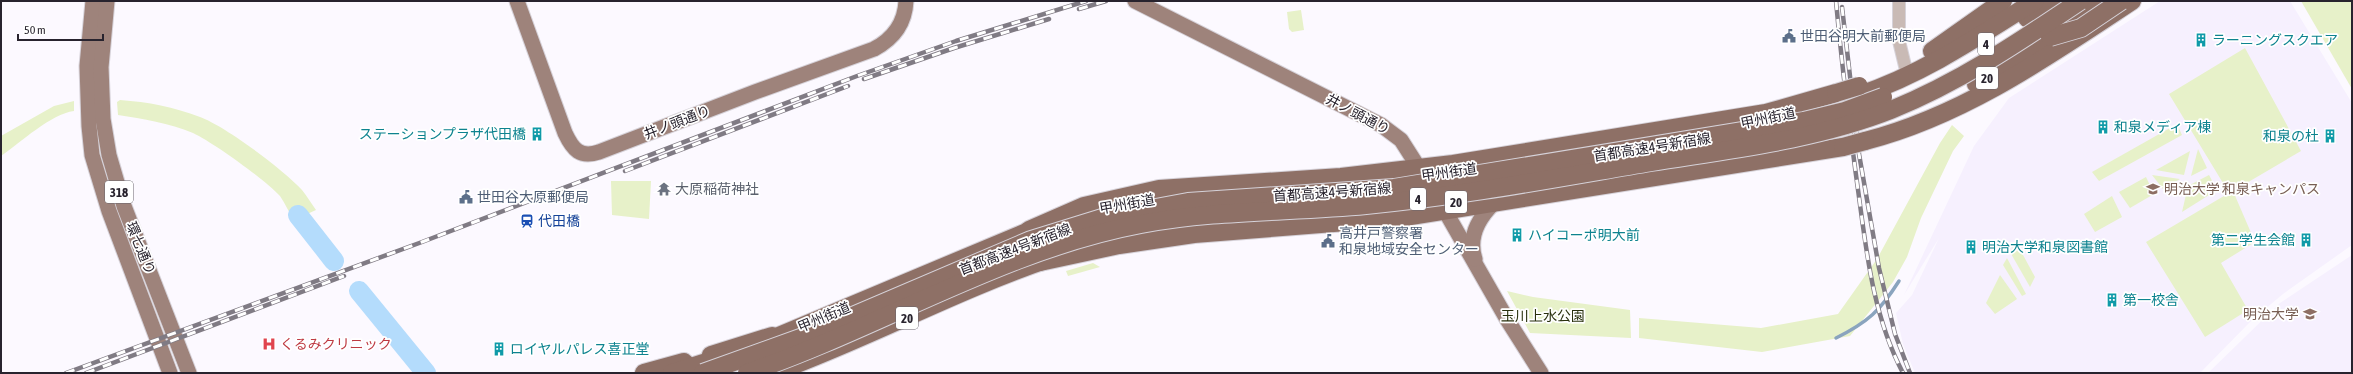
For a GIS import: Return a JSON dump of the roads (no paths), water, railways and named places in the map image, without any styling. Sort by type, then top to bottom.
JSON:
[{"type":"highway","name":"甲州街道","points":[[672,373],[753,346],[809,324],[1029,230],[1066,217],[1137,201],[1242,190],[1393,180],[1768,120],[1859,90],[1879,89],[1923,68],[2035,1]]},
{"type":"highway","points":[[1916,83],[2039,1]]},
{"type":"highway","name":"首都高速4号新宿線","points":[[703,373],[806,336],[1031,240],[1102,218],[1188,202],[1394,188],[1762,129],[1845,111],[1916,83],[1972,53],[2053,1]]},
{"type":"highway","name":"首都高速4号新宿線","points":[[747,373],[811,349],[1017,260],[1070,242],[1135,225],[1244,212],[1397,202],[1480,190],[1806,136],[1848,125],[1889,111],[1946,85],[1980,67],[2080,1]]},
{"type":"highway","name":"20","points":[[1864,136],[1943,104],[1987,78],[2098,1]]},
{"type":"highway","points":[[1806,136],[1860,125],[1919,106],[1986,75],[2050,37],[2104,1]]},
{"type":"highway","points":[[1994,88],[2111,1]]},
{"type":"highway","points":[[2050,37],[2081,28],[2121,1]]},
{"type":"highway","points":[[1040,262],[1119,245],[1194,234],[1346,223],[1493,204],[1843,142],[1864,136],[1895,134],[1948,113],[1994,88],[2132,1]]},
{"type":"highway","name":"20","points":[[1859,90],[1945,42],[2002,2]]},
{"type":"highway","name":"20","points":[[1029,230],[1084,206],[1159,189],[1341,177],[1420,169],[1743,117],[1837,98]]},
{"type":"highway","name":"20","points":[[773,373],[813,358],[1000,277],[1040,262],[1107,242],[1147,233],[1244,221],[1398,211],[1843,142]]},
{"type":"highway","name":"20","points":[[644,373],[809,324]]},
{"type":"highway","points":[[790,373],[813,358]]},
{"type":"main road","name":"環七通り","points":[[92,1],[87,66],[89,126],[92,155],[109,211],[170,373]]},
{"type":"main road","name":"環七通り","points":[[107,1],[102,66],[103,120],[109,155],[124,206],[189,373]]},
{"type":"main road","name":"井ノ頭通り","points":[[517,1],[567,137],[576,152],[586,155],[599,152],[874,48],[886,41],[896,31],[903,17],[906,1]]},
{"type":"main road","name":"井ノ頭通り","points":[[1135,1],[1381,125],[1401,140],[1446,211],[1541,373]]},
{"type":"main road","points":[[1483,276],[1473,252],[1472,242],[1477,225],[1483,214],[1493,204]]},
{"type":"street","points":[[1900,1],[1899,41],[1904,66]]},
{"type":"waterway","points":[[298,215],[334,261]]},
{"type":"waterway","points":[[1836,338],[1857,327],[1872,315],[1886,300],[1899,281]]},
{"type":"waterway","points":[[359,291],[426,373]]},
{"type":"railway","points":[[66,373],[422,242],[857,76],[956,41],[1086,1]]},
{"type":"railway","points":[[1079,9],[1106,1]]},
{"type":"railway","points":[[1836,1],[1849,124],[1869,265],[1878,309],[1893,352],[1903,373]]},
{"type":"railway","points":[[1842,7],[1859,154],[1879,268],[1895,334],[1910,373]]},
{"type":"railway","points":[[864,79],[954,48],[1049,19]]},
{"type":"railway","points":[[625,171],[848,86]]},
{"type":"railway","points":[[86,373],[344,276]]},
{"type":"place","name":"世田谷明大前郵便局","points":[[1789,36]]},
{"type":"place","name":"ラーニングスクエア","points":[[2201,40]]},
{"type":"place","name":"和泉メディア棟","points":[[2103,127]]},
{"type":"place","name":"ステーションプラザ代田橋","points":[[537,134]]},
{"type":"place","name":"和泉の杜","points":[[2330,136]]},
{"type":"place","name":"大原稲荷神社","points":[[664,189]]},
{"type":"place","name":"明治大学 和泉キャンパス","points":[[2153,189]]},
{"type":"place","name":"世田谷大原郵便局","points":[[466,197]]},
{"type":"place","name":"代田橋","points":[[527,221]]},
{"type":"place","name":"ハイコーポ明大前","points":[[1517,235]]},
{"type":"place","name":"第二学生会館","points":[[2306,240]]},
{"type":"place","name":"高井戸警察署 和泉地域安全センター","points":[[1328,241]]},
{"type":"place","name":"明治大学和泉図書館","points":[[1971,247]]},
{"type":"place","name":"第一校舎","points":[[2112,300]]},
{"type":"place","name":"明治大学","points":[[2310,314]]},
{"type":"place","name":"くるみクリニック","points":[[269,344]]},
{"type":"place","name":"ロイヤルパレス喜正堂","points":[[499,349]]},
{"type":"park label","name":"玉川上水公園","points":[[1543,316]]}]
